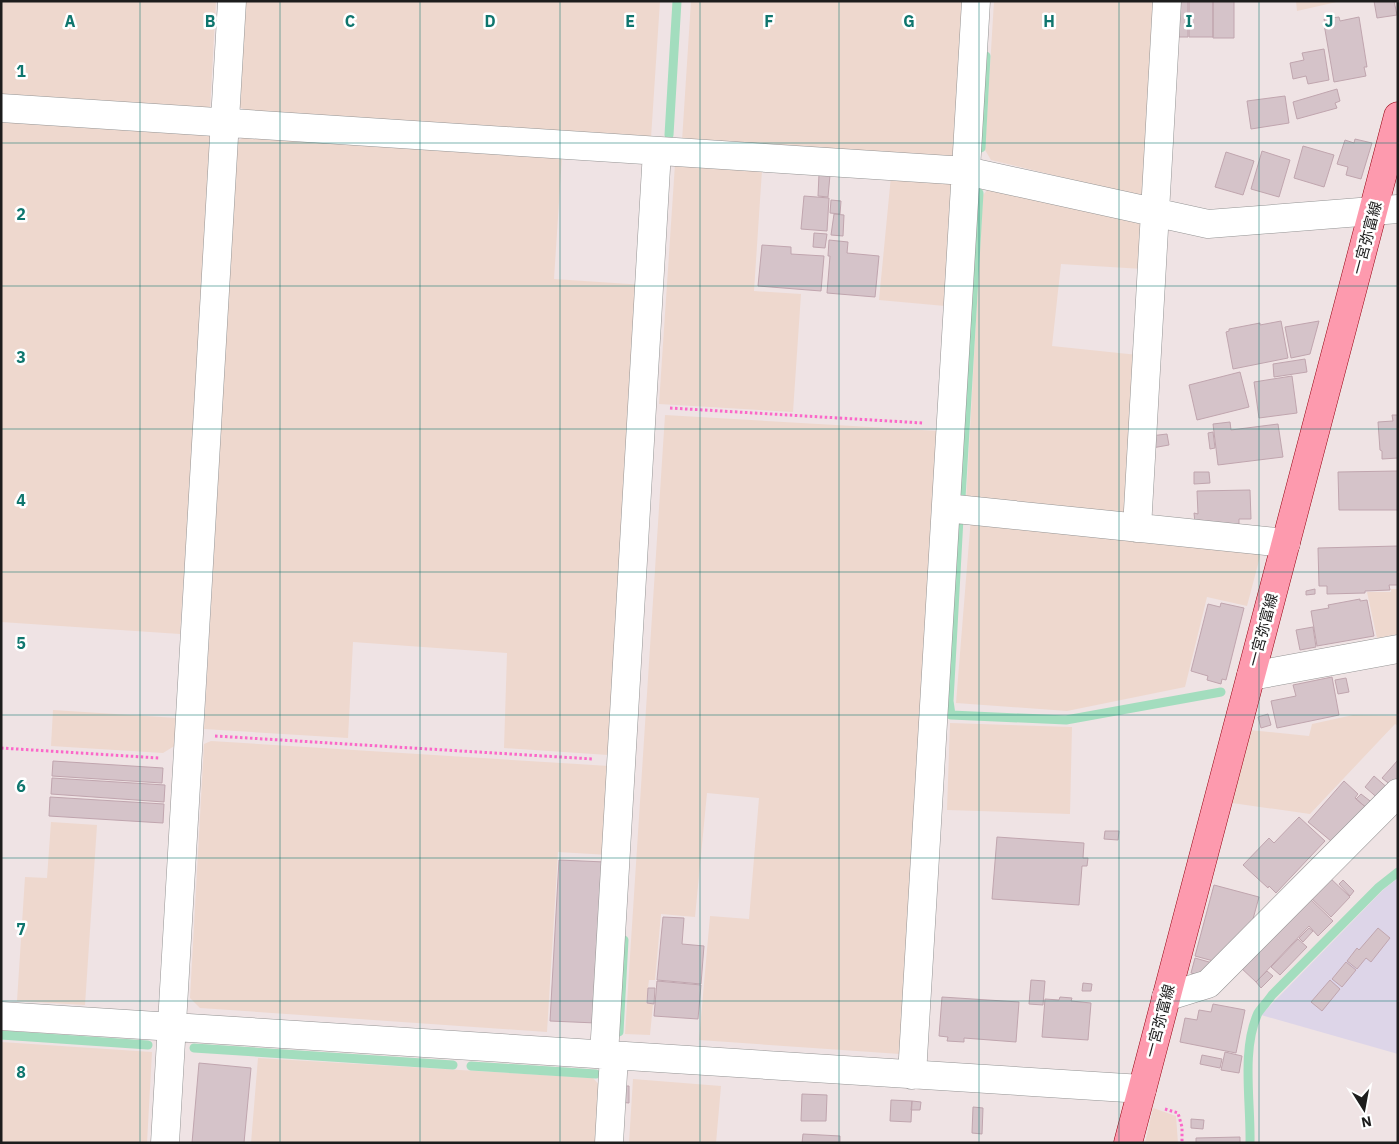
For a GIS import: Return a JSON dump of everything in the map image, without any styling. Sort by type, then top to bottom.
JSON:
[{"type":"main road","name":"一宮弥富線","points":[[1128,1143],[1286,543],[1386,210],[1398,116]]},
{"type":"street","points":[[165,1143],[232,1]]},
{"type":"street","points":[[912,1075],[976,1]]},
{"type":"street","points":[[1137,528],[1167,1]]},
{"type":"street","points":[[1,108],[966,171],[1208,224],[1386,210]]},
{"type":"street","points":[[609,1143],[609,1055],[621,761],[657,151]]},
{"type":"street","points":[[946,508],[1286,543]]},
{"type":"street","points":[[1250,676],[1398,648]]},
{"type":"street","points":[[1166,997],[1208,984],[1398,792]]},
{"type":"street","points":[[1,1016],[912,1075],[1140,1097]]},
{"type":"path","points":[[642,406],[951,425]]},
{"type":"path","points":[[1,748],[188,747],[621,761]]},
{"type":"path","points":[[1140,1097],[1178,1112],[1182,1127],[1182,1143]]},
{"type":"shaded area","points":[[1,1],[216,1],[210,110],[1,96]]},
{"type":"shaded area","points":[[243,1],[660,1],[651,138],[247,111],[237,106]]},
{"type":"shaded area","points":[[691,1],[963,1],[954,160],[682,141]]},
{"type":"shaded area","points":[[994,1],[1161,1],[1149,188],[1139,196],[991,160],[985,150]]},
{"type":"shaded area","points":[[1296,1],[1341,1],[1297,11]]},
{"type":"shaded area","points":[[1,118],[205,130],[213,138],[180,634],[1,622]]},
{"type":"shaded area","points":[[246,135],[562,156],[554,279],[644,285],[608,755],[504,748],[507,653],[353,642],[348,738],[204,729],[237,142]]},
{"type":"shaded area","points":[[675,164],[762,170],[754,291],[801,294],[793,412],[659,404]]},
{"type":"shaded area","points":[[891,176],[954,181],[945,306],[879,300]]},
{"type":"shaded area","points":[[989,188],[1138,220],[1146,231],[1143,269],[1061,264],[1052,346],[1138,355],[1131,511],[1122,520],[966,502],[983,195]]},
{"type":"shaded area","points":[[665,415],[939,431],[900,1054],[699,1040],[710,916],[749,919],[759,798],[707,793],[695,917],[661,914],[655,980],[649,980],[646,1003],[653,1004],[650,1035],[625,1034]]},
{"type":"shaded area","points":[[971,517],[1261,553],[1247,606],[1207,597],[1185,687],[1067,711],[956,703]]},
{"type":"shaded area","points":[[1391,589],[1398,589],[1398,634],[1377,638],[1367,592],[1391,592]]},
{"type":"shaded area","points":[[53,710],[177,718],[176,745],[163,753],[51,746]]},
{"type":"shaded area","points":[[1353,715],[1398,716],[1398,726],[1395,724],[1310,814],[1232,803],[1249,730],[1309,736],[1312,724]]},
{"type":"shaded area","points":[[950,723],[1072,727],[1070,814],[947,810]]},
{"type":"shaded area","points":[[211,741],[609,766],[609,855],[558,852],[547,1032],[200,1008],[190,998],[204,744]]},
{"type":"shaded area","points":[[51,822],[97,825],[85,1005],[17,1001],[25,877],[47,878]]},
{"type":"shaded area","points":[[1398,878],[1398,1054],[1261,1015],[1383,890]]},
{"type":"shaded area","points":[[1,1042],[152,1052],[147,1143],[1,1143]]},
{"type":"shaded area","points":[[258,1058],[593,1078],[604,1090],[601,1143],[251,1143]]},
{"type":"shaded area","points":[[633,1079],[721,1086],[716,1143],[629,1143]]},
{"type":"shaded area","points":[[1153,1108],[1176,1116],[1178,1143],[1145,1143]]},
{"type":"building","points":[[1175,1],[1188,1],[1188,37],[1175,37]]},
{"type":"building","points":[[1189,1],[1213,1],[1213,37],[1189,37]]},
{"type":"building","points":[[1213,1],[1234,1],[1234,38],[1213,38]]},
{"type":"building","points":[[1374,1],[1394,1],[1397,15],[1377,18]]},
{"type":"building","points":[[1339,17],[1340,21],[1359,17],[1367,67],[1364,67],[1366,76],[1334,82],[1324,19]]},
{"type":"building","points":[[1324,49],[1329,80],[1308,84],[1306,76],[1293,79],[1290,63],[1304,60],[1302,53]]},
{"type":"building","points":[[1337,89],[1340,101],[1335,103],[1337,108],[1297,119],[1293,102]]},
{"type":"building","points":[[1285,96],[1289,123],[1251,129],[1247,101]]},
{"type":"building","points":[[1355,139],[1372,143],[1361,179],[1346,175],[1348,167],[1337,164],[1345,140],[1354,143]]},
{"type":"building","points":[[1303,146],[1334,155],[1324,187],[1294,178]]},
{"type":"building","points":[[1262,151],[1290,160],[1279,197],[1251,189]]},
{"type":"building","points":[[1226,152],[1254,161],[1243,195],[1215,187]]},
{"type":"building","points":[[819,174],[830,175],[828,197],[818,196]]},
{"type":"building","points":[[804,196],[829,198],[827,231],[801,229]]},
{"type":"building","points":[[831,200],[841,201],[840,214],[830,213]]},
{"type":"building","points":[[834,214],[844,215],[843,236],[831,235]]},
{"type":"building","points":[[814,233],[827,234],[825,248],[813,247]]},
{"type":"building","points":[[829,240],[848,242],[847,253],[879,256],[875,297],[827,293],[830,256],[828,256]]},
{"type":"building","points":[[762,245],[791,247],[791,254],[824,256],[821,291],[758,286]]},
{"type":"building","points":[[1281,321],[1288,358],[1233,369],[1226,332],[1229,329]]},
{"type":"building","points":[[1319,321],[1310,354],[1291,358],[1285,327]]},
{"type":"building","points":[[1305,359],[1307,372],[1274,377],[1273,364]]},
{"type":"building","points":[[1240,372],[1249,407],[1197,420],[1189,385]]},
{"type":"building","points":[[1292,376],[1297,413],[1259,418],[1254,382]]},
{"type":"building","points":[[1392,415],[1398,415],[1398,458],[1382,459],[1378,422],[1393,421]]},
{"type":"building","points":[[1230,422],[1231,430],[1278,424],[1283,457],[1218,465],[1213,424]]},
{"type":"building","points":[[1213,432],[1215,448],[1210,449],[1208,433]]},
{"type":"building","points":[[1167,434],[1169,445],[1152,448],[1150,436]]},
{"type":"building","points":[[1398,471],[1398,510],[1339,510],[1338,472]]},
{"type":"building","points":[[1194,472],[1209,472],[1210,483],[1194,484]]},
{"type":"building","points":[[1250,490],[1251,519],[1239,519],[1239,526],[1195,523],[1194,513],[1198,514],[1197,491]]},
{"type":"building","points":[[1398,546],[1398,585],[1389,585],[1390,590],[1327,594],[1327,586],[1319,586],[1318,548]]},
{"type":"building","points":[[1315,589],[1315,594],[1306,595],[1306,591]]},
{"type":"building","points":[[1360,599],[1360,601],[1367,600],[1374,636],[1317,646],[1311,611],[1329,608],[1328,605]]},
{"type":"building","points":[[1221,603],[1244,608],[1226,680],[1222,679],[1221,684],[1207,680],[1208,676],[1191,671],[1208,604],[1220,607]]},
{"type":"building","points":[[1313,627],[1316,647],[1300,650],[1296,630]]},
{"type":"building","points":[[1332,677],[1339,715],[1277,728],[1271,701],[1296,696],[1293,685]]},
{"type":"building","points":[[1346,678],[1349,692],[1338,694],[1335,680]]},
{"type":"building","points":[[1268,714],[1271,725],[1261,728],[1258,717]]},
{"type":"building","points":[[1398,760],[1398,780],[1392,786],[1382,778]]},
{"type":"building","points":[[53,761],[163,768],[162,783],[52,776]]},
{"type":"building","points":[[1374,776],[1390,790],[1381,801],[1365,787]]},
{"type":"building","points":[[52,778],[165,785],[164,802],[51,794]]},
{"type":"building","points":[[1344,781],[1358,794],[1355,798],[1369,810],[1337,846],[1308,822]]},
{"type":"building","points":[[1361,794],[1374,804],[1369,810],[1356,799]]},
{"type":"building","points":[[50,797],[164,804],[163,823],[49,816]]},
{"type":"building","points":[[1299,817],[1325,841],[1276,893],[1243,865],[1269,838],[1274,843]]},
{"type":"building","points":[[1105,831],[1119,831],[1118,840],[1104,839]]},
{"type":"building","points":[[997,837],[1084,843],[1083,858],[1088,858],[1087,866],[1082,866],[1079,905],[992,899]]},
{"type":"building","points":[[559,860],[605,862],[596,1023],[550,1021]]},
{"type":"building","points":[[1328,876],[1350,897],[1331,917],[1309,896]]},
{"type":"building","points":[[1343,880],[1354,891],[1350,896],[1339,884]]},
{"type":"building","points":[[1214,885],[1259,897],[1253,919],[1217,962],[1195,956]]},
{"type":"building","points":[[1307,896],[1333,921],[1318,936],[1309,926],[1256,982],[1239,966]]},
{"type":"building","points":[[663,917],[684,918],[682,944],[704,946],[701,984],[657,980]]},
{"type":"building","points":[[1309,928],[1313,931],[1303,942],[1299,938]]},
{"type":"building","points":[[1378,928],[1390,938],[1371,962],[1366,958],[1357,969],[1347,961],[1357,948],[1359,950]]},
{"type":"building","points":[[1298,939],[1307,947],[1280,975],[1271,967]]},
{"type":"building","points":[[1195,958],[1216,964],[1204,977],[1191,973]]},
{"type":"building","points":[[1346,962],[1356,970],[1342,987],[1332,979]]},
{"type":"building","points":[[1267,971],[1273,976],[1261,988],[1256,982]]},
{"type":"building","points":[[1031,980],[1045,981],[1043,1005],[1029,1004]]},
{"type":"building","points":[[1330,980],[1340,989],[1322,1011],[1311,1002]]},
{"type":"building","points":[[657,981],[701,985],[698,1019],[654,1016]]},
{"type":"building","points":[[1083,983],[1092,984],[1091,991],[1082,991]]},
{"type":"building","points":[[648,988],[655,988],[654,1004],[647,1003]]},
{"type":"building","points":[[942,997],[1019,1002],[1016,1042],[964,1038],[964,1042],[947,1041],[948,1037],[939,1036]]},
{"type":"building","points":[[1060,997],[1072,998],[1071,1001],[1091,1003],[1088,1040],[1042,1037],[1045,999],[1059,1000]]},
{"type":"building","points":[[1213,1004],[1245,1010],[1236,1053],[1180,1042],[1185,1018],[1197,1020],[1199,1010],[1211,1012]]},
{"type":"building","points":[[1225,1052],[1242,1056],[1239,1073],[1221,1070]]},
{"type":"building","points":[[1202,1055],[1222,1059],[1220,1068],[1200,1064]]},
{"type":"building","points":[[199,1063],[251,1068],[244,1143],[192,1143]]},
{"type":"building","points":[[620,1086],[629,1086],[629,1103],[619,1102]]},
{"type":"building","points":[[802,1094],[827,1095],[826,1121],[801,1121]]},
{"type":"building","points":[[891,1100],[912,1101],[911,1122],[890,1121]]},
{"type":"building","points":[[912,1101],[921,1102],[920,1110],[911,1110]]},
{"type":"building","points":[[973,1107],[983,1108],[982,1134],[972,1133]]},
{"type":"building","points":[[1191,1119],[1204,1120],[1203,1129],[1191,1128]]},
{"type":"building","points":[[803,1134],[840,1136],[840,1143],[802,1143]]},
{"type":"building","points":[[1240,1137],[1240,1143],[1196,1143],[1196,1138]]},
{"type":"waterway","points":[[669,135],[677,1]]},
{"type":"waterway","points":[[981,148],[986,56]]},
{"type":"waterway","points":[[961,498],[979,193]]},
{"type":"waterway","points":[[959,518],[949,701],[951,715],[1066,720],[1221,692]]},
{"type":"waterway","points":[[1250,1143],[1248,1060],[1253,1028],[1258,1013],[1272,995],[1379,887],[1398,872]]},
{"type":"waterway","points":[[619,1032],[624,940]]},
{"type":"waterway","points":[[1,1035],[148,1045]]},
{"type":"waterway","points":[[194,1048],[453,1065]]},
{"type":"waterway","points":[[471,1066],[596,1074]]}]
